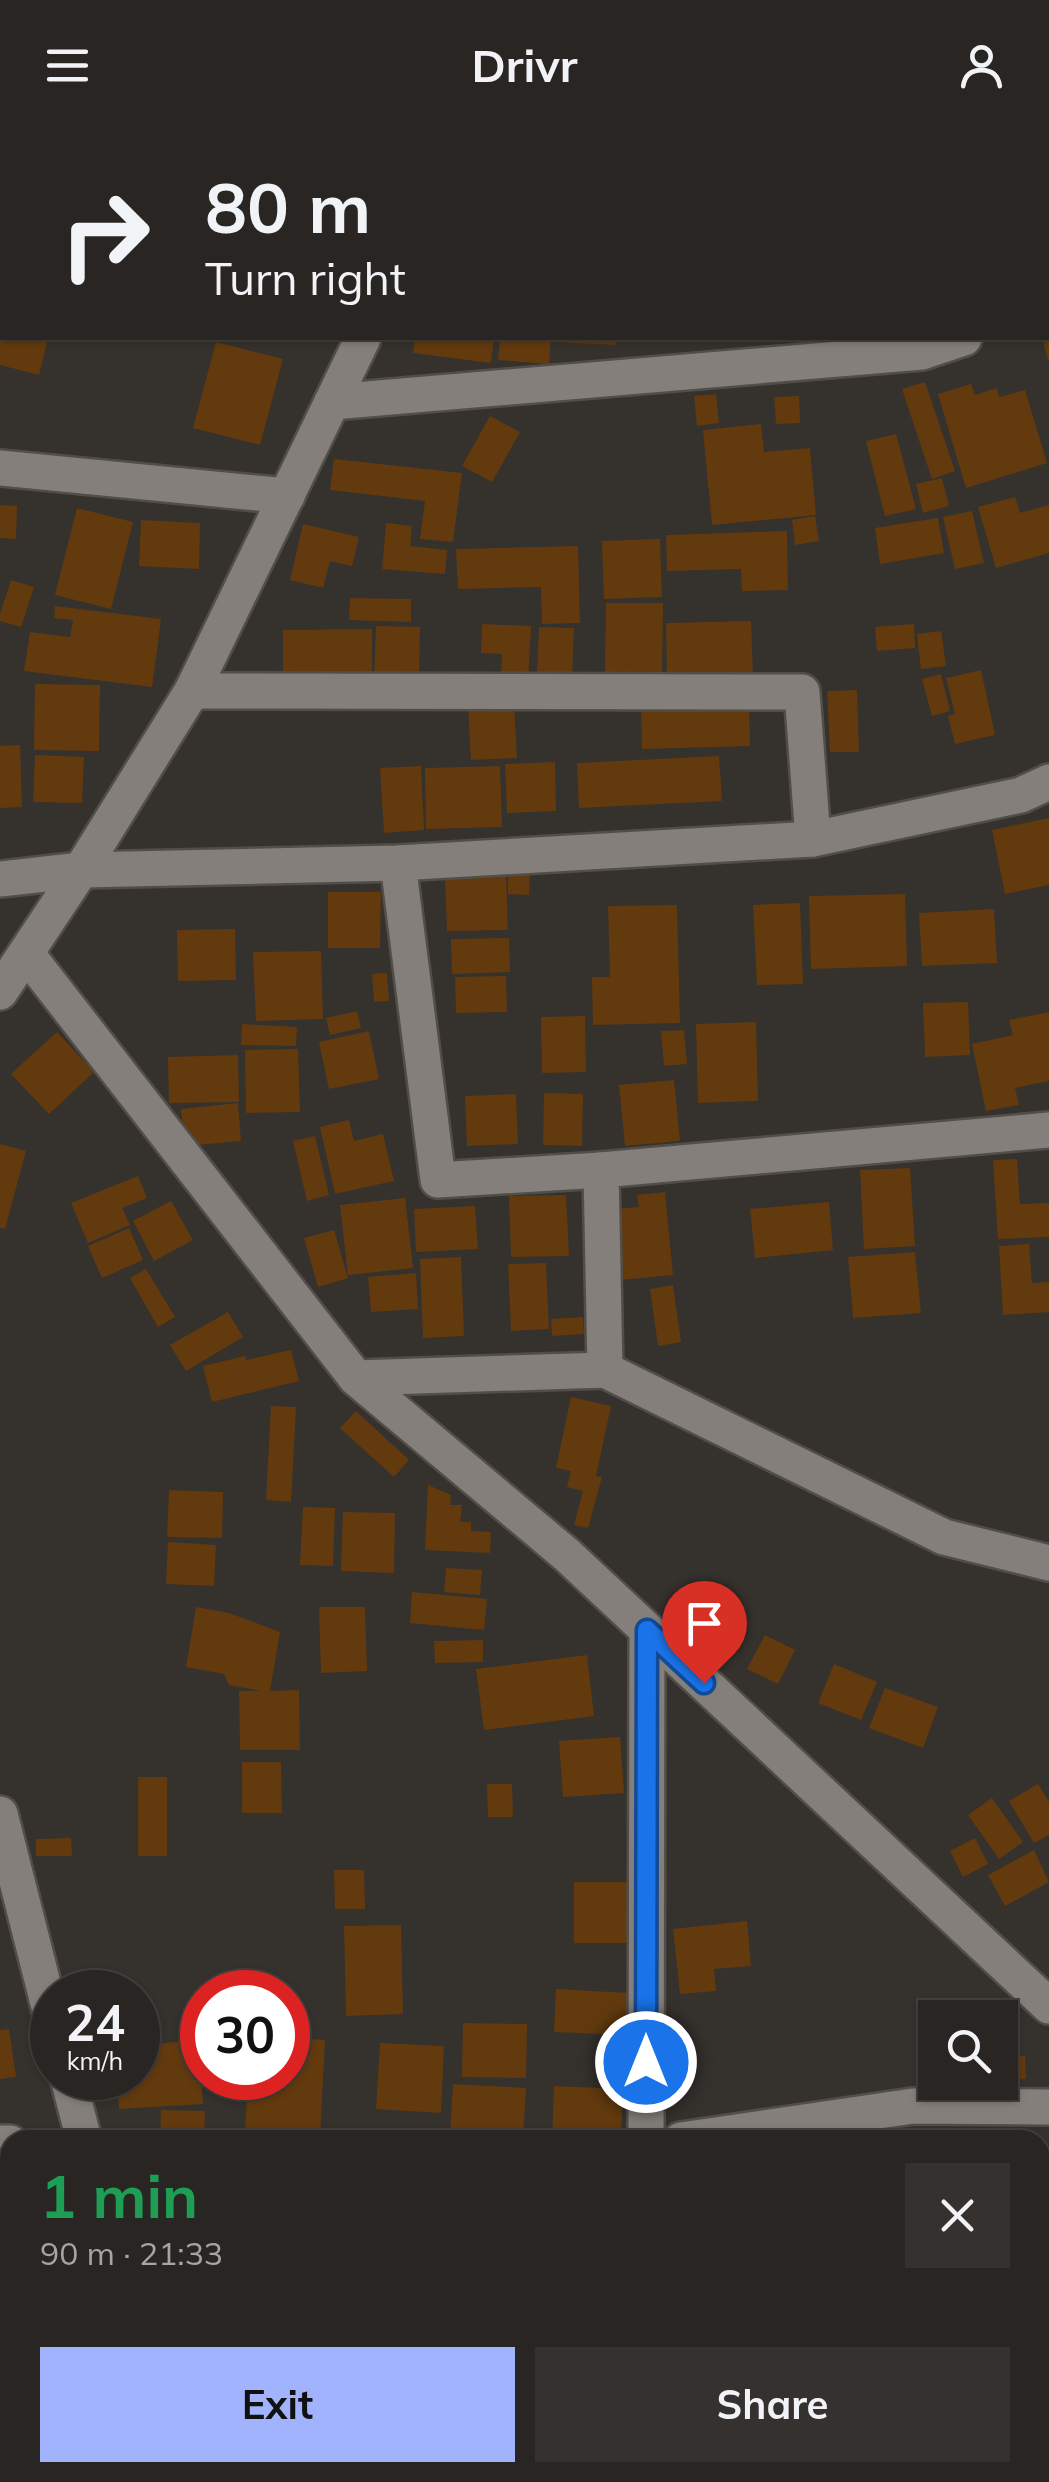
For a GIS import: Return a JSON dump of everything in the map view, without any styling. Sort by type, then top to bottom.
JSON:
[{"type":"street","points":[[0,992],[192,691],[362,340]]},
{"type":"street","points":[[332,402],[922,352],[958,340]]},
{"type":"street","points":[[0,468],[287,496]]},
{"type":"street","points":[[192,691],[802,692],[813,840]]},
{"type":"street","points":[[0,879],[81,870],[398,863],[813,840],[1021,795],[1049,782]]},
{"type":"street","points":[[398,863],[438,1180],[601,1170],[1049,1130]]},
{"type":"street","points":[[26,954],[356,1378],[568,1555],[1049,2006]]},
{"type":"street","points":[[601,1170],[605,1370]]},
{"type":"street","points":[[356,1378],[605,1370],[944,1536],[1049,1563]]},
{"type":"street","points":[[646,2130],[647,1630]]},
{"type":"street","points":[[0,1814],[40,1970]]},
{"type":"street","points":[[74,2100],[81,2130]]},
{"type":"street","points":[[749,2130],[913,2106],[1049,2107]]},
{"type":"building","points":[[0,340],[48,340],[39,375],[0,365]]},
{"type":"building","points":[[415,340],[494,340],[491,363],[413,353]]},
{"type":"building","points":[[500,340],[551,340],[549,364],[498,360]]},
{"type":"building","points":[[616,340],[616,345],[555,342]]},
{"type":"building","points":[[1043,340],[1049,340],[1048,360]]},
{"type":"building","points":[[216,342],[283,359],[260,445],[193,428]]},
{"type":"building","points":[[925,382],[955,471],[932,479],[902,389]]},
{"type":"building","points":[[971,384],[975,395],[997,388],[999,397],[1025,390],[1047,463],[966,488],[938,394]]},
{"type":"building","points":[[716,394],[719,423],[697,426],[694,396]]},
{"type":"building","points":[[799,396],[800,423],[776,424],[774,397]]},
{"type":"building","points":[[490,416],[520,432],[492,482],[462,466]]},
{"type":"building","points":[[761,424],[764,452],[810,448],[816,515],[712,525],[703,430]]},
{"type":"building","points":[[896,434],[916,509],[885,516],[866,441]]},
{"type":"building","points":[[334,459],[462,473],[453,542],[420,539],[425,501],[330,490]]},
{"type":"building","points":[[942,478],[949,506],[923,513],[916,484]]},
{"type":"building","points":[[1015,497],[1020,513],[1049,505],[1049,553],[996,568],[978,507]]},
{"type":"building","points":[[0,505],[17,506],[16,539],[0,538]]},
{"type":"building","points":[[77,508],[133,522],[111,609],[55,595]]},
{"type":"building","points":[[972,511],[984,563],[955,569],[943,517]]},
{"type":"building","points":[[815,516],[819,541],[795,545],[792,520]]},
{"type":"building","points":[[938,518],[944,553],[880,564],[875,528]]},
{"type":"building","points":[[141,520],[200,523],[199,569],[139,566]]},
{"type":"building","points":[[386,523],[412,526],[410,546],[447,550],[445,574],[382,569]]},
{"type":"building","points":[[303,524],[359,537],[352,566],[330,561],[323,588],[290,580]]},
{"type":"building","points":[[787,531],[788,590],[742,591],[741,569],[667,571],[666,535]]},
{"type":"building","points":[[660,539],[662,597],[604,599],[602,541]]},
{"type":"building","points":[[578,546],[580,623],[542,624],[541,587],[458,589],[456,549]]},
{"type":"building","points":[[11,580],[34,587],[21,627],[0,621]]},
{"type":"building","points":[[350,598],[411,599],[411,622],[349,620]]},
{"type":"building","points":[[606,603],[663,603],[662,677],[605,676]]},
{"type":"building","points":[[55,606],[161,619],[152,687],[24,671],[30,632],[70,637],[73,620],[54,618]]},
{"type":"building","points":[[751,621],[753,678],[667,680],[666,623]]},
{"type":"building","points":[[482,624],[531,626],[528,684],[501,683],[502,654],[481,653]]},
{"type":"building","points":[[914,624],[915,648],[877,651],[875,627]]},
{"type":"building","points":[[376,626],[420,627],[419,682],[374,681]]},
{"type":"building","points":[[539,627],[574,628],[572,674],[537,673]]},
{"type":"building","points":[[372,629],[372,679],[323,679],[323,671],[283,671],[283,630]]},
{"type":"building","points":[[941,631],[946,666],[921,669],[917,634]]},
{"type":"building","points":[[981,670],[995,735],[955,744],[948,716],[955,714],[946,678]]},
{"type":"building","points":[[941,674],[950,711],[932,716],[922,679]]},
{"type":"building","points":[[35,684],[100,685],[99,751],[34,750]]},
{"type":"building","points":[[857,690],[859,752],[830,752],[827,691]]},
{"type":"building","points":[[749,702],[750,746],[642,749],[641,705]]},
{"type":"building","points":[[514,705],[517,758],[471,760],[468,707]]},
{"type":"building","points":[[20,745],[22,807],[0,808],[0,746]]},
{"type":"building","points":[[35,755],[84,757],[82,803],[33,802]]},
{"type":"building","points":[[719,756],[722,801],[579,808],[577,763]]},
{"type":"building","points":[[555,762],[556,811],[507,813],[505,764]]},
{"type":"building","points":[[421,766],[424,830],[384,833],[380,768]]},
{"type":"building","points":[[500,766],[502,827],[426,829],[425,768]]},
{"type":"building","points":[[1049,818],[1049,885],[1005,894],[992,830]]},
{"type":"building","points":[[508,870],[530,870],[529,895],[508,894]]},
{"type":"building","points":[[506,875],[508,930],[447,931],[445,877]]},
{"type":"building","points":[[328,892],[381,892],[380,948],[328,948]]},
{"type":"building","points":[[905,894],[907,966],[811,969],[809,896]]},
{"type":"building","points":[[800,903],[803,984],[757,985],[753,905]]},
{"type":"building","points":[[677,905],[680,1023],[593,1025],[592,977],[610,977],[608,906]]},
{"type":"building","points":[[994,909],[997,963],[922,966],[919,913]]},
{"type":"building","points":[[235,929],[236,980],[178,981],[177,930]]},
{"type":"building","points":[[509,938],[510,972],[452,974],[451,939]]},
{"type":"building","points":[[321,951],[323,1019],[256,1021],[253,952]]},
{"type":"building","points":[[387,973],[389,1001],[374,1002],[372,974]]},
{"type":"building","points":[[506,976],[507,1012],[456,1013],[455,977]]},
{"type":"building","points":[[968,1002],[970,1055],[925,1057],[923,1003]]},
{"type":"building","points":[[357,1011],[361,1028],[330,1035],[326,1018]]},
{"type":"building","points":[[1049,1012],[1049,1081],[1015,1088],[1019,1105],[986,1111],[972,1044],[1013,1035],[1009,1020]]},
{"type":"building","points":[[585,1016],[586,1072],[542,1073],[541,1017]]},
{"type":"building","points":[[756,1022],[758,1101],[698,1103],[696,1024]]},
{"type":"building","points":[[242,1024],[297,1027],[296,1046],[241,1045]]},
{"type":"building","points":[[684,1030],[687,1064],[664,1066],[661,1031]]},
{"type":"building","points":[[369,1031],[379,1079],[329,1089],[319,1042]]},
{"type":"building","points":[[57,1032],[94,1072],[49,1114],[11,1074]]},
{"type":"building","points":[[298,1049],[300,1112],[246,1113],[245,1050]]},
{"type":"building","points":[[238,1055],[239,1102],[169,1103],[168,1057]]},
{"type":"building","points":[[674,1080],[680,1141],[625,1146],[619,1085]]},
{"type":"building","points":[[544,1093],[583,1094],[582,1146],[543,1145]]},
{"type":"building","points":[[516,1094],[518,1144],[467,1146],[465,1096]]},
{"type":"building","points":[[238,1103],[241,1141],[185,1146],[181,1109]]},
{"type":"building","points":[[349,1120],[354,1141],[383,1134],[394,1181],[335,1194],[320,1127]]},
{"type":"building","points":[[315,1136],[329,1195],[307,1201],[293,1141]]},
{"type":"building","points":[[0,1144],[26,1151],[5,1229],[0,1228]]},
{"type":"building","points":[[1017,1159],[1020,1204],[1049,1203],[1049,1237],[998,1239],[993,1160]]},
{"type":"building","points":[[910,1168],[915,1246],[864,1249],[860,1170]]},
{"type":"building","points":[[138,1176],[147,1198],[122,1208],[130,1225],[88,1243],[71,1203]]},
{"type":"building","points":[[665,1192],[673,1275],[620,1280],[613,1209],[639,1207],[637,1195]]},
{"type":"building","points":[[566,1195],[569,1256],[511,1257],[509,1196]]},
{"type":"building","points":[[405,1198],[413,1268],[348,1275],[340,1205]]},
{"type":"building","points":[[171,1201],[193,1240],[154,1261],[133,1221]]},
{"type":"building","points":[[829,1202],[833,1250],[755,1258],[750,1209]]},
{"type":"building","points":[[475,1206],[478,1249],[416,1252],[414,1209]]},
{"type":"building","points":[[129,1228],[143,1260],[102,1278],[88,1246]]},
{"type":"building","points":[[334,1230],[348,1278],[318,1287],[304,1238]]},
{"type":"building","points":[[1029,1244],[1032,1283],[1049,1282],[1049,1312],[1003,1315],[999,1246]]},
{"type":"building","points":[[915,1252],[921,1313],[853,1318],[848,1257]]},
{"type":"building","points":[[461,1257],[464,1336],[423,1338],[420,1259]]},
{"type":"building","points":[[546,1263],[549,1329],[511,1331],[508,1264]]},
{"type":"building","points":[[146,1269],[175,1317],[158,1327],[130,1278]]},
{"type":"building","points":[[416,1273],[418,1309],[371,1312],[368,1277]]},
{"type":"building","points":[[673,1285],[681,1342],[658,1346],[650,1289]]},
{"type":"building","points":[[228,1312],[243,1337],[186,1371],[170,1345]]},
{"type":"building","points":[[583,1317],[584,1334],[552,1336],[551,1319]]},
{"type":"building","points":[[291,1350],[299,1381],[212,1402],[203,1366]]},
{"type":"building","points":[[571,1397],[611,1406],[596,1476],[602,1477],[588,1528],[574,1525],[583,1491],[567,1487],[571,1471],[556,1468]]},
{"type":"building","points":[[271,1406],[296,1407],[291,1502],[266,1500]]},
{"type":"building","points":[[356,1411],[409,1460],[394,1477],[340,1428]]},
{"type":"building","points":[[428,1485],[451,1495],[450,1505],[462,1505],[460,1522],[471,1522],[471,1531],[491,1532],[490,1553],[425,1550]]},
{"type":"building","points":[[169,1490],[223,1492],[222,1538],[167,1537]]},
{"type":"building","points":[[303,1507],[335,1508],[333,1566],[300,1565]]},
{"type":"building","points":[[343,1512],[395,1513],[394,1573],[341,1571]]},
{"type":"building","points":[[168,1542],[216,1545],[214,1586],[166,1584]]},
{"type":"building","points":[[446,1568],[482,1570],[480,1595],[444,1592]]},
{"type":"building","points":[[412,1592],[487,1599],[484,1630],[410,1623]]},
{"type":"building","points":[[196,1607],[229,1613],[280,1632],[270,1691],[299,1690],[300,1750],[240,1750],[239,1691],[261,1691],[229,1685],[224,1674],[186,1667]]},
{"type":"building","points":[[319,1607],[365,1607],[367,1671],[321,1673]]},
{"type":"building","points":[[765,1635],[795,1650],[778,1684],[747,1669]]},
{"type":"building","points":[[483,1640],[483,1662],[435,1663],[434,1641]]},
{"type":"building","points":[[587,1655],[594,1716],[484,1730],[476,1669]]},
{"type":"building","points":[[834,1664],[877,1682],[861,1720],[818,1703]]},
{"type":"building","points":[[885,1688],[938,1707],[923,1748],[869,1728]]},
{"type":"building","points":[[620,1737],[624,1793],[563,1797],[559,1741]]},
{"type":"building","points":[[242,1762],[281,1762],[282,1813],[242,1813]]},
{"type":"building","points":[[138,1777],[167,1777],[167,1856],[138,1856]]},
{"type":"building","points":[[487,1784],[512,1784],[513,1817],[488,1817]]},
{"type":"building","points":[[1038,1784],[1049,1802],[1049,1835],[1034,1843],[1009,1801]]},
{"type":"building","points":[[992,1798],[1023,1842],[999,1859],[968,1815]]},
{"type":"building","points":[[71,1838],[72,1856],[36,1856],[36,1839]]},
{"type":"building","points":[[975,1838],[988,1864],[963,1877],[950,1851]]},
{"type":"building","points":[[1034,1850],[1049,1882],[1005,1906],[988,1875]]},
{"type":"building","points":[[334,1870],[364,1870],[365,1909],[335,1909]]},
{"type":"building","points":[[574,1882],[631,1882],[631,1943],[574,1943]]},
{"type":"building","points":[[747,1921],[751,1966],[714,1969],[716,1991],[680,1994],[673,1929]]},
{"type":"building","points":[[401,1925],[403,2014],[346,2016],[344,1926]]},
{"type":"building","points":[[556,1989],[628,1993],[627,2035],[554,2032]]},
{"type":"building","points":[[463,2023],[527,2024],[526,2078],[462,2077]]},
{"type":"building","points":[[9,2029],[16,2077],[0,2079],[0,2030]]},
{"type":"building","points":[[310,2039],[325,2040],[320,2130],[245,2130],[247,2100],[310,2100]]},
{"type":"building","points":[[180,2042],[180,2100],[203,2100],[203,2104],[119,2109],[118,2100],[160,2100],[160,2043]]},
{"type":"building","points":[[380,2043],[444,2046],[441,2113],[376,2109]]},
{"type":"building","points":[[1025,2056],[1026,2079],[1018,2080],[1018,2057]]},
{"type":"building","points":[[453,2084],[526,2088],[523,2130],[450,2130]]},
{"type":"building","points":[[554,2086],[623,2089],[621,2130],[552,2130]]},
{"type":"building","points":[[161,2110],[205,2111],[204,2130],[160,2130]]},
{"type":"route","points":[[646,2062],[647,1630],[704,1683]]}]
